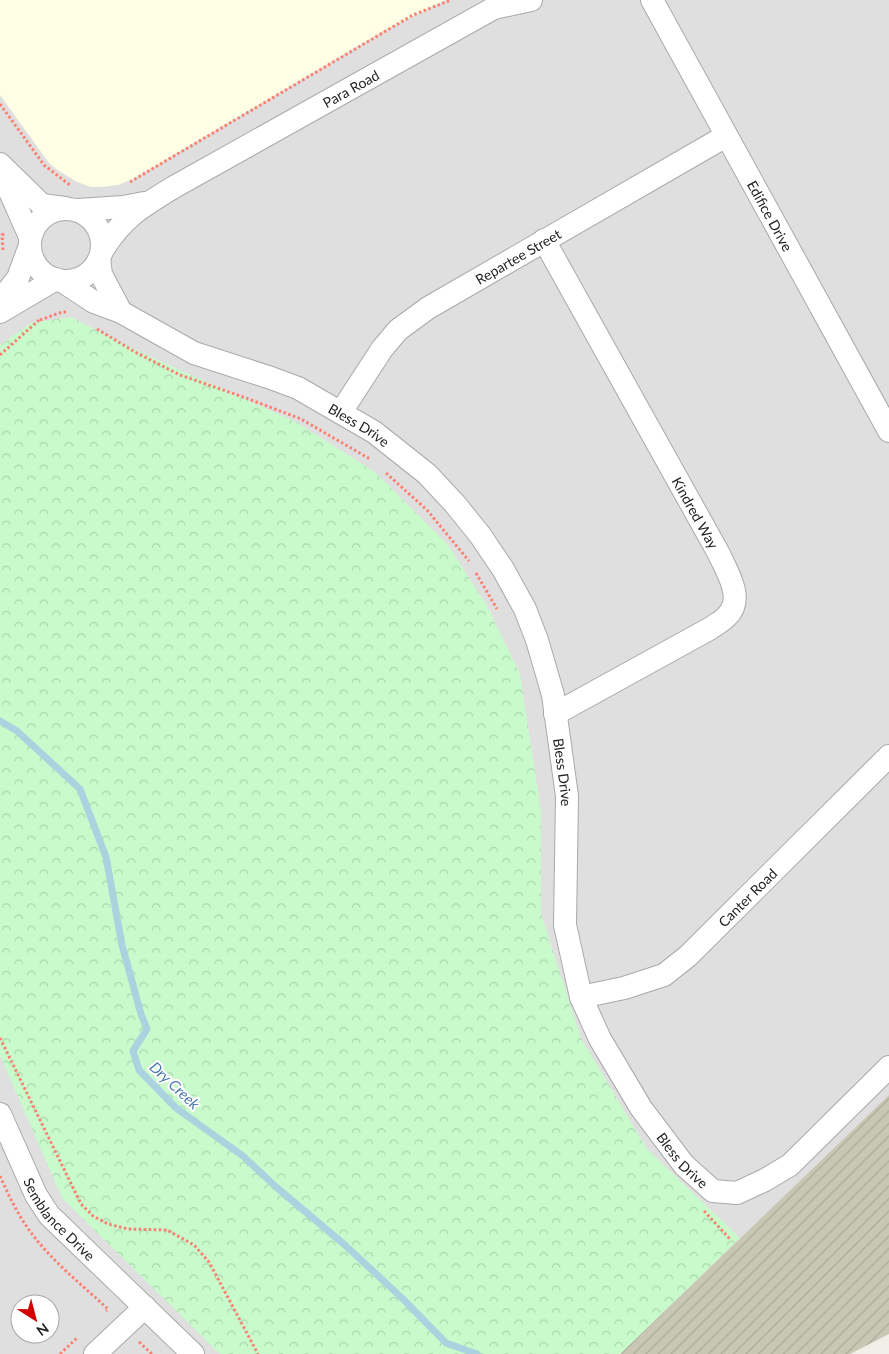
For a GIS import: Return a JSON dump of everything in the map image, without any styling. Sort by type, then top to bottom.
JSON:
[{"type":"street","name":"Para Road","points":[[150,201],[494,8],[531,0]]},
{"type":"street","name":"Edifice Drive","points":[[652,0],[889,431]]},
{"type":"street","name":"Repartee Street","points":[[341,412],[382,349],[398,330],[428,308],[726,136]]},
{"type":"street","points":[[0,164],[42,205],[72,209],[92,220],[97,226],[102,243],[100,274],[121,312]]},
{"type":"street","points":[[0,169],[10,188],[30,242],[32,258],[37,268],[46,275],[59,280],[73,280],[84,276],[93,268],[112,234],[126,219],[150,201]]},
{"type":"street","points":[[0,301],[18,278],[33,229],[41,218],[52,211],[123,207],[150,201]]},
{"type":"street","name":"Kindred Way","points":[[544,240],[719,554],[731,581],[736,600],[729,615],[711,628],[556,714]]},
{"type":"street","points":[[0,312],[59,280]]},
{"type":"street","name":"Bless Drive","points":[[59,280],[94,302],[121,312],[194,353],[298,388],[341,412],[374,432],[427,474],[480,535],[503,569],[524,609],[534,632],[553,695],[567,796],[565,924],[581,997],[600,1039],[641,1108],[684,1165],[713,1191],[737,1193],[765,1180],[790,1165],[889,1067]]},
{"type":"street","name":"Canter Road","points":[[581,997],[624,988],[664,975],[688,956],[889,756]]},
{"type":"street","name":"Semblance Drive","points":[[0,1114],[36,1195],[49,1215],[193,1354]]},
{"type":"street","points":[[95,1354],[145,1308]]},
{"type":"path","points":[[129,183],[414,15],[451,0]]},
{"type":"path","points":[[0,104],[44,165],[71,186],[81,186]]},
{"type":"path","points":[[40,320],[62,312],[76,315]]},
{"type":"path","points":[[90,324],[135,352],[180,375],[301,419],[375,462]]},
{"type":"path","points":[[381,468],[427,510],[467,559],[502,617]]},
{"type":"path","points":[[0,1038],[81,1204],[93,1216],[108,1224],[128,1229],[167,1230],[194,1245],[209,1262],[258,1354]]},
{"type":"path","points":[[0,1176],[9,1197],[27,1228],[50,1254],[108,1310],[101,1316]]},
{"type":"path","points":[[703,1210],[730,1238]]},
{"type":"path","points":[[60,1354],[81,1335]]},
{"type":"shaded area","points":[[0,0],[889,0],[889,1095],[620,1354],[0,1354]]},
{"type":"shaded area","points":[[0,0],[446,0],[385,30],[133,179],[118,185],[91,187],[77,182],[49,163],[0,95]]},
{"type":"shaded area","points":[[889,1095],[889,1334],[850,1354],[620,1354]]},
{"type":"green space","points":[[71,317],[129,347],[296,422],[375,472],[448,545],[487,606],[520,674],[541,811],[541,914],[581,1038],[647,1149],[740,1238],[620,1354],[220,1354],[62,1198],[0,1055],[0,345],[31,323]]},
{"type":"waterway","name":"Dry Creek","points":[[0,721],[17,731],[80,789],[106,857],[122,945],[147,1029],[133,1051],[139,1070],[176,1108],[243,1156],[275,1186],[346,1246],[403,1299],[446,1343],[477,1354]]}]
